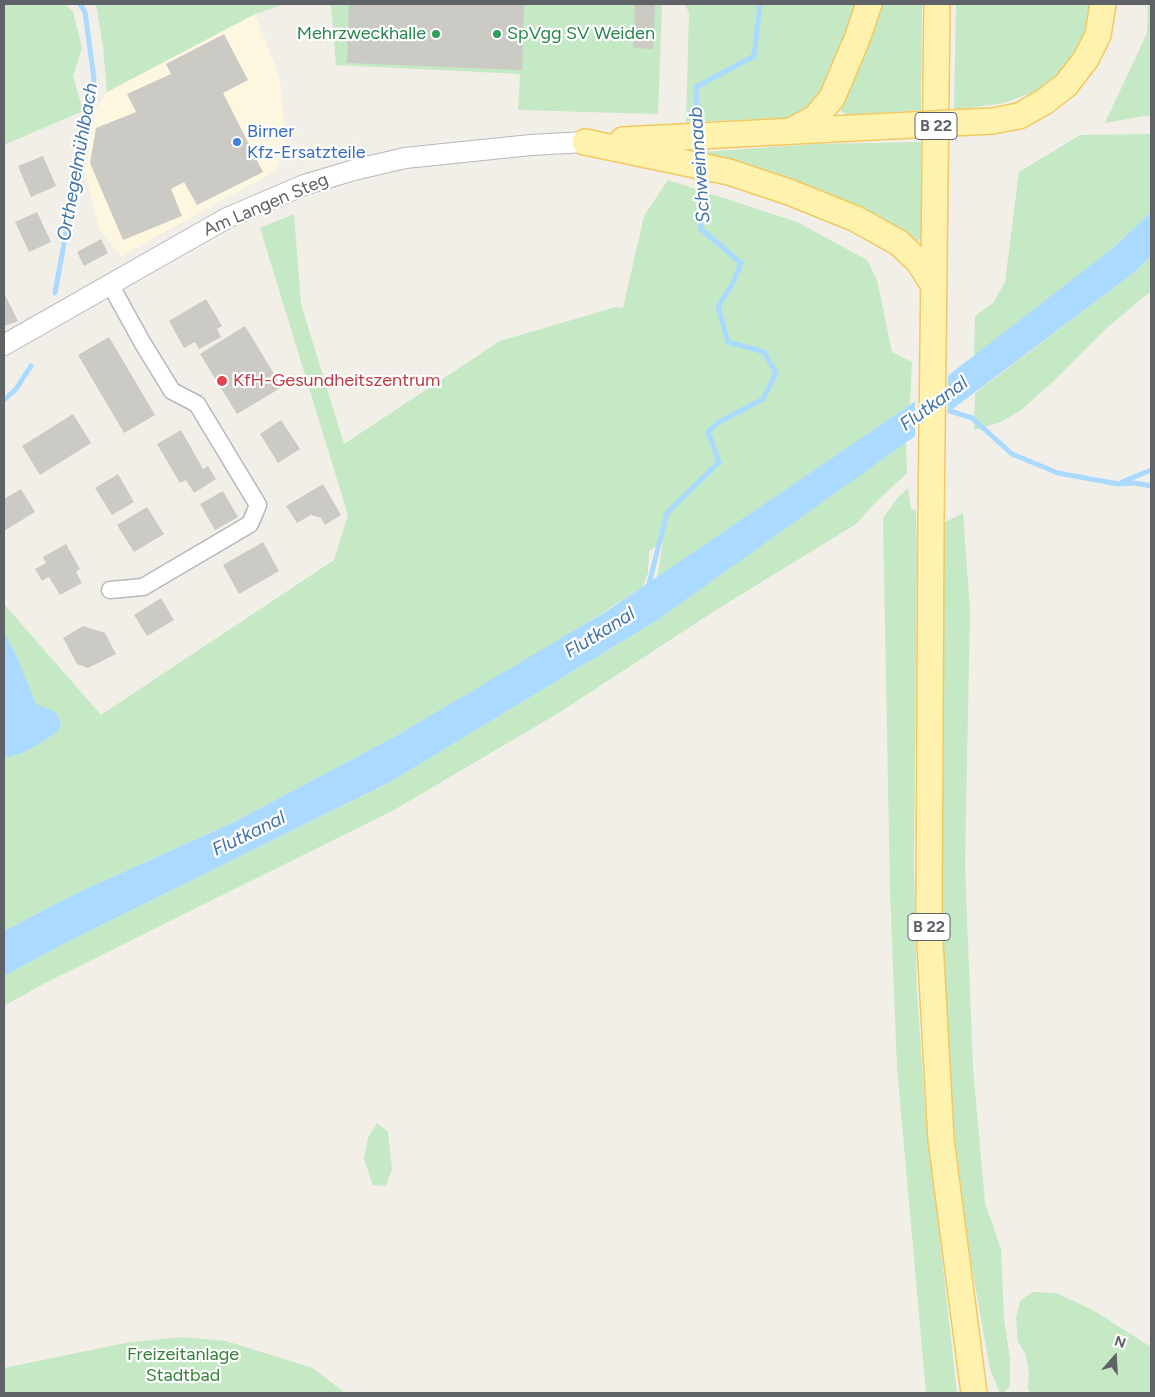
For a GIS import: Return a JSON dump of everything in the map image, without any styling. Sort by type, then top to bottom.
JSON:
[{"type":"main road","points":[[789,132],[815,118],[832,98],[857,39],[869,4]]},
{"type":"main road","name":"B 22","points":[[937,4],[929,924],[941,1139],[973,1384]]},
{"type":"main road","points":[[585,142],[648,146],[789,132],[992,121],[1019,116],[1044,102],[1066,85],[1086,59],[1098,35],[1103,4]]},
{"type":"main road","points":[[648,146],[790,192],[856,219],[899,243],[919,262],[934,286]]},
{"type":"street","name":"Am Langen Steg","points":[[4,345],[227,218],[312,183],[405,158],[531,145],[585,142]]},
{"type":"street","points":[[110,284],[172,391],[197,404],[258,505],[250,524],[143,587],[110,590]]},
{"type":"shaded area","points":[[255,14],[280,79],[286,146],[275,171],[121,256],[99,229],[85,172],[95,110],[107,92]]},
{"type":"green space","points":[[4,4],[65,4],[73,12],[82,48],[73,76],[83,111],[4,145]]},
{"type":"green space","points":[[96,4],[285,4],[255,14],[107,92],[103,47]]},
{"type":"green space","name":"SpVgg SV Weiden","points":[[331,4],[662,4],[658,114],[518,110],[520,74],[336,65]]},
{"type":"green space","points":[[685,4],[860,4],[823,96],[808,112],[786,118],[686,122],[689,13]]},
{"type":"green space","points":[[880,4],[922,4],[921,110],[846,115],[841,111],[841,107]]},
{"type":"green space","points":[[956,4],[1091,4],[1091,10],[1080,44],[1063,70],[1042,89],[1004,103],[954,110]]},
{"type":"green space","points":[[1148,4],[1151,4],[1151,115],[1105,123],[1147,33]]},
{"type":"green space","points":[[1151,134],[1151,212],[1113,248],[974,357],[975,316],[993,303],[1005,282],[1019,172],[1080,135]]},
{"type":"green space","points":[[921,142],[921,238],[915,244],[690,153],[815,144]]},
{"type":"green space","points":[[668,180],[797,222],[867,260],[877,280],[892,352],[912,362],[910,405],[657,578],[663,542],[649,551],[648,573],[643,587],[555,643],[396,736],[234,822],[77,893],[4,931],[4,604],[101,715],[334,560],[348,515],[260,228],[294,214],[301,304],[344,444],[500,341],[616,307],[623,308],[644,216]]},
{"type":"green space","points":[[1151,256],[1151,291],[1109,326],[1059,376],[1021,410],[1001,422],[974,430],[975,393],[1136,271]]},
{"type":"green space","points":[[906,442],[907,473],[856,524],[716,610],[560,712],[394,810],[43,984],[4,1006],[4,976],[67,942],[390,782],[656,621]]},
{"type":"green space","points":[[908,488],[911,509],[916,510],[917,554],[914,864],[917,992],[925,1106],[957,1393],[926,1393],[897,1068],[890,891],[883,518],[899,496]]},
{"type":"green space","points":[[963,513],[970,610],[965,866],[973,1068],[985,1203],[1001,1249],[1004,1318],[1010,1359],[1010,1386],[1003,1393],[1000,1393],[990,1369],[970,1257],[955,1138],[942,958],[943,523]]},
{"type":"green space","points":[[377,1123],[388,1132],[392,1169],[386,1186],[373,1185],[364,1159],[368,1138]]},
{"type":"green space","points":[[1032,1292],[1056,1293],[1093,1310],[1151,1347],[1151,1393],[1031,1393],[1028,1389],[1029,1374],[1026,1355],[1018,1342],[1016,1318],[1020,1301]]},
{"type":"green space","name":"Freizeitanlage Stadtbad","points":[[182,1337],[226,1341],[313,1368],[345,1393],[4,1393],[4,1368],[125,1343]]},
{"type":"water","name":"Flutkanal","points":[[1151,212],[1151,256],[1136,271],[950,411],[656,621],[390,782],[67,942],[4,976],[4,931],[77,893],[234,822],[396,736],[607,611],[910,405],[1113,248]]},
{"type":"water","points":[[4,631],[36,704],[55,712],[61,722],[58,731],[42,742],[25,752],[4,758]]},
{"type":"pier","points":[[948,373],[948,415],[915,439],[915,398]]},
{"type":"building","name":"Mehrzweckhalle","points":[[349,4],[524,4],[522,70],[347,63]]},
{"type":"building","points":[[635,4],[655,4],[653,49],[633,48]]},
{"type":"building","points":[[224,34],[248,80],[223,93],[263,172],[197,205],[184,182],[171,189],[182,216],[123,240],[90,163],[96,128],[136,112],[127,94],[171,74],[166,64]]},
{"type":"building","points":[[43,156],[56,186],[31,197],[18,166]]},
{"type":"building","points":[[37,212],[51,242],[29,252],[15,222]]},
{"type":"building","points":[[101,239],[108,253],[84,266],[77,252]]},
{"type":"building","points":[[4,293],[18,321],[4,326]]},
{"type":"building","points":[[206,299],[222,326],[217,329],[221,337],[199,349],[195,342],[184,348],[169,321]]},
{"type":"building","points":[[245,326],[282,387],[237,414],[200,354]]},
{"type":"building","points":[[109,337],[155,415],[124,433],[78,355]]},
{"type":"building","points":[[73,414],[91,443],[40,475],[22,446]]},
{"type":"building","points":[[281,420],[300,449],[278,463],[260,434]]},
{"type":"building","points":[[181,430],[203,469],[208,466],[216,479],[194,493],[186,480],[180,483],[157,444]]},
{"type":"building","points":[[118,474],[134,502],[112,515],[95,488]]},
{"type":"building","points":[[323,484],[341,515],[325,525],[321,518],[311,515],[297,523],[286,506]]},
{"type":"building","points":[[21,489],[35,512],[4,531],[4,499]]},
{"type":"building","points":[[223,491],[238,517],[215,530],[200,504]]},
{"type":"building","points":[[147,507],[164,534],[134,552],[117,525]]},
{"type":"building","points":[[263,542],[279,571],[239,594],[223,565]]},
{"type":"building","points":[[66,544],[80,569],[76,572],[82,583],[60,595],[49,577],[42,581],[35,569],[46,563],[43,557]]},
{"type":"building","points":[[161,598],[174,620],[147,636],[134,615]]},
{"type":"building","points":[[83,626],[105,633],[116,654],[88,668],[77,664],[63,638]]},
{"type":"waterway","name":"Orthegelmühlbach","points":[[55,293],[94,79],[85,12],[80,4]]},
{"type":"waterway","name":"Schweinnaab","points":[[697,130],[696,87],[754,56],[760,4]]},
{"type":"waterway","name":"Schweinnaab","points":[[648,588],[667,513],[719,462],[708,432],[719,422],[763,399],[776,373],[764,352],[728,342],[718,307],[734,281],[741,263],[701,229],[698,174]]},
{"type":"waterway","name":"Orthegelmühlbach","points":[[4,400],[16,389],[31,366]]},
{"type":"waterway","name":"Flutkanal","points":[[950,411],[972,418],[1012,454],[1058,473],[1118,484],[1135,483],[1151,486]]},
{"type":"waterway","points":[[1122,482],[1151,470]]},
{"type":"place","name":"Mehrzweckhalle","points":[[436,34]]},
{"type":"place","name":"SpVgg SV Weiden","points":[[497,34]]},
{"type":"place","name":"Birner Kfz-Ersatzteile","points":[[237,142]]},
{"type":"place","name":"KfH-Gesundheitszentrum","points":[[222,381]]}]
